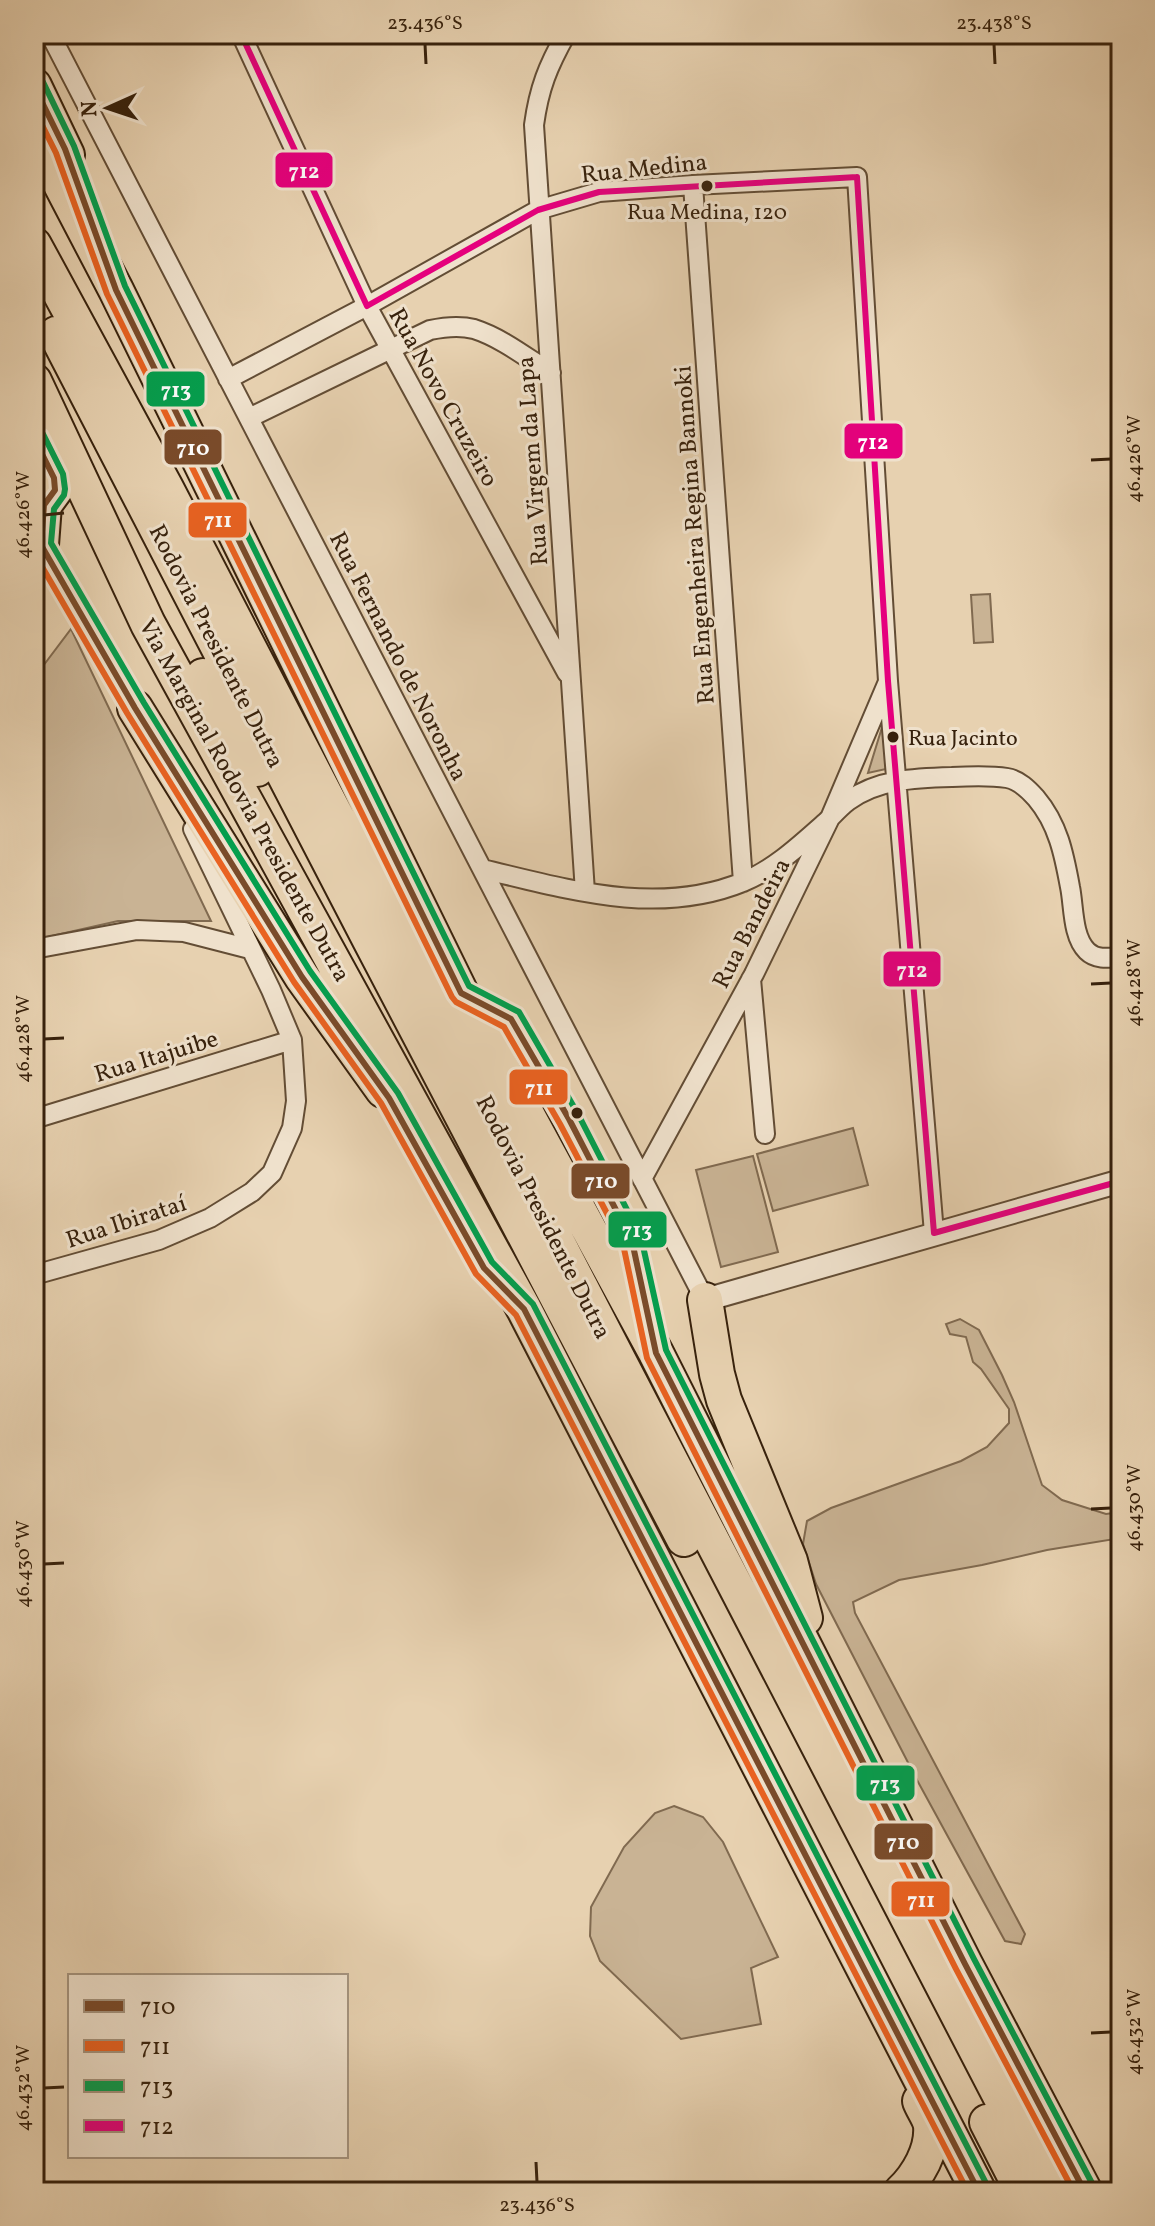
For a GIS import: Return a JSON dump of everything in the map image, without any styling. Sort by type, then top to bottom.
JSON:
[{"type":"highway","points":[[34,86],[65,149],[116,290]]},
{"type":"highway","name":"Rodovia Presidente Dutra","points":[[34,133],[116,290],[461,993],[656,1353],[972,1977],[1085,2192]]},
{"type":"highway","name":"Rodovia Presidente Dutra","points":[[34,245],[166,488],[1050,2192]]},
{"type":"highway","name":"Rodovia Presidente Dutra","points":[[34,291],[1023,2192]]},
{"type":"highway","name":"Via Marginal Rodovia Presidente Dutra","points":[[34,381],[148,624],[524,1309],[979,2192]]},
{"type":"highway","points":[[34,438],[54,478],[55,490],[37,526]]},
{"type":"highway","points":[[88,499],[111,520],[342,919],[367,935]]},
{"type":"highway","points":[[135,708],[302,977],[389,1098],[484,1268],[524,1309]]},
{"type":"highway","points":[[705,1300],[724,1400],[790,1561],[817,1673]]},
{"type":"highway","points":[[862,1965],[872,2005],[931,2124],[920,2169],[901,2192]]},
{"type":"street","name":"Rua Fernando de Noronha","points":[[50,34],[705,1300]]},
{"type":"street","name":"Rua Novo Cruzeiro","points":[[241,34],[367,306],[570,679]]},
{"type":"street","name":"Rua Virgem da Lapa","points":[[566,34],[538,95],[534,125],[585,892]]},
{"type":"street","name":"Rua Medina","points":[[228,379],[367,306],[538,210],[599,192],[857,177],[888,681]]},
{"type":"street","name":"Rua Engenheira Regina Bannoki","points":[[693,185],[743,882]]},
{"type":"street","points":[[249,418],[430,330],[451,326],[473,329],[498,340],[551,373]]},
{"type":"street","name":"Rua Ibirataí","points":[[34,1275],[159,1240],[210,1218],[252,1192],[272,1173],[292,1128],[296,1101],[292,1040],[271,990],[135,708],[37,526]]},
{"type":"street","points":[[888,681],[934,1233]]},
{"type":"street","name":"Rua Bandeira","points":[[642,1179],[751,979],[830,818],[888,681]]},
{"type":"street","points":[[482,869],[585,892],[639,900],[687,897],[743,882],[789,855],[858,795],[877,786],[898,781],[979,776],[1009,778],[1027,788],[1047,812],[1060,837],[1077,930],[1083,946],[1100,958],[1121,957]]},
{"type":"street","points":[[34,949],[137,930],[184,932],[250,949]]},
{"type":"street","points":[[751,979],[765,1134]]},
{"type":"street","name":"Rua Itajuibe","points":[[34,1119],[292,1040]]},
{"type":"street","points":[[705,1300],[1121,1181]]},
{"type":"shaded area","points":[[990,594],[993,642],[974,643],[971,595]]},
{"type":"shaded area","points":[[71,629],[211,921],[118,921],[34,940],[34,678]]},
{"type":"shaded area","points":[[883,724],[886,769],[868,773]]},
{"type":"shaded area","points":[[853,1128],[868,1185],[773,1211],[757,1154]]},
{"type":"shaded area","points":[[753,1156],[778,1252],[721,1267],[696,1170]]},
{"type":"shaded area","points":[[960,1319],[979,1330],[1002,1375],[1042,1485],[1062,1500],[1106,1514],[1121,1512],[1121,1538],[899,1580],[853,1602],[855,1613],[1025,1934],[1021,1944],[1005,1941],[917,1780],[816,1584],[803,1544],[807,1521],[831,1508],[961,1461],[987,1447],[1009,1423],[1009,1409],[973,1362],[966,1337],[950,1334],[946,1324]]},
{"type":"shaded area","points":[[674,1806],[703,1817],[723,1842],[778,1957],[751,1968],[761,2024],[681,2039],[600,1961],[590,1936],[591,1907],[624,1847],[655,1813]]},
{"type":"transit line","name":"712","points":[[241,34],[367,306]]},
{"type":"transit line","name":"713","points":[[43,82],[74,146],[125,286],[469,986],[519,1012],[578,1114],[641,1237],[666,1350],[974,1959],[1094,2187]]},
{"type":"transit line","name":"710","points":[[34,86],[65,149],[116,290],[461,993],[511,1019],[569,1119],[632,1241],[656,1353],[965,1964],[1085,2192]]},
{"type":"transit line","name":"711","points":[[34,109],[56,153],[107,294],[452,997],[504,1027],[560,1124],[623,1244],[647,1358],[956,1969],[1074,2192]]},
{"type":"transit line","name":"712","points":[[857,177],[888,681],[934,1233]]},
{"type":"transit line","name":"712","points":[[367,306],[538,210],[599,192],[857,177]]},
{"type":"transit line","name":"713","points":[[43,434],[63,474],[65,489],[54,509],[51,543],[144,703],[310,971],[398,1093],[492,1262],[533,1304],[988,2187]]},
{"type":"transit line","name":"710","points":[[34,438],[54,478],[55,490],[44,505],[41,545],[135,708],[302,977],[389,1098],[484,1268],[524,1309],[979,2192]]},
{"type":"transit line","name":"711","points":[[34,553],[127,713],[294,982],[381,1103],[476,1274],[516,1315],[968,2192]]},
{"type":"transit line","name":"712","points":[[934,1233],[1121,1181]]},
{"type":"place","name":"Rua Medina, 120","points":[[707,186]]},
{"type":"place","name":"Rua Jacinto","points":[[893,737]]}]
